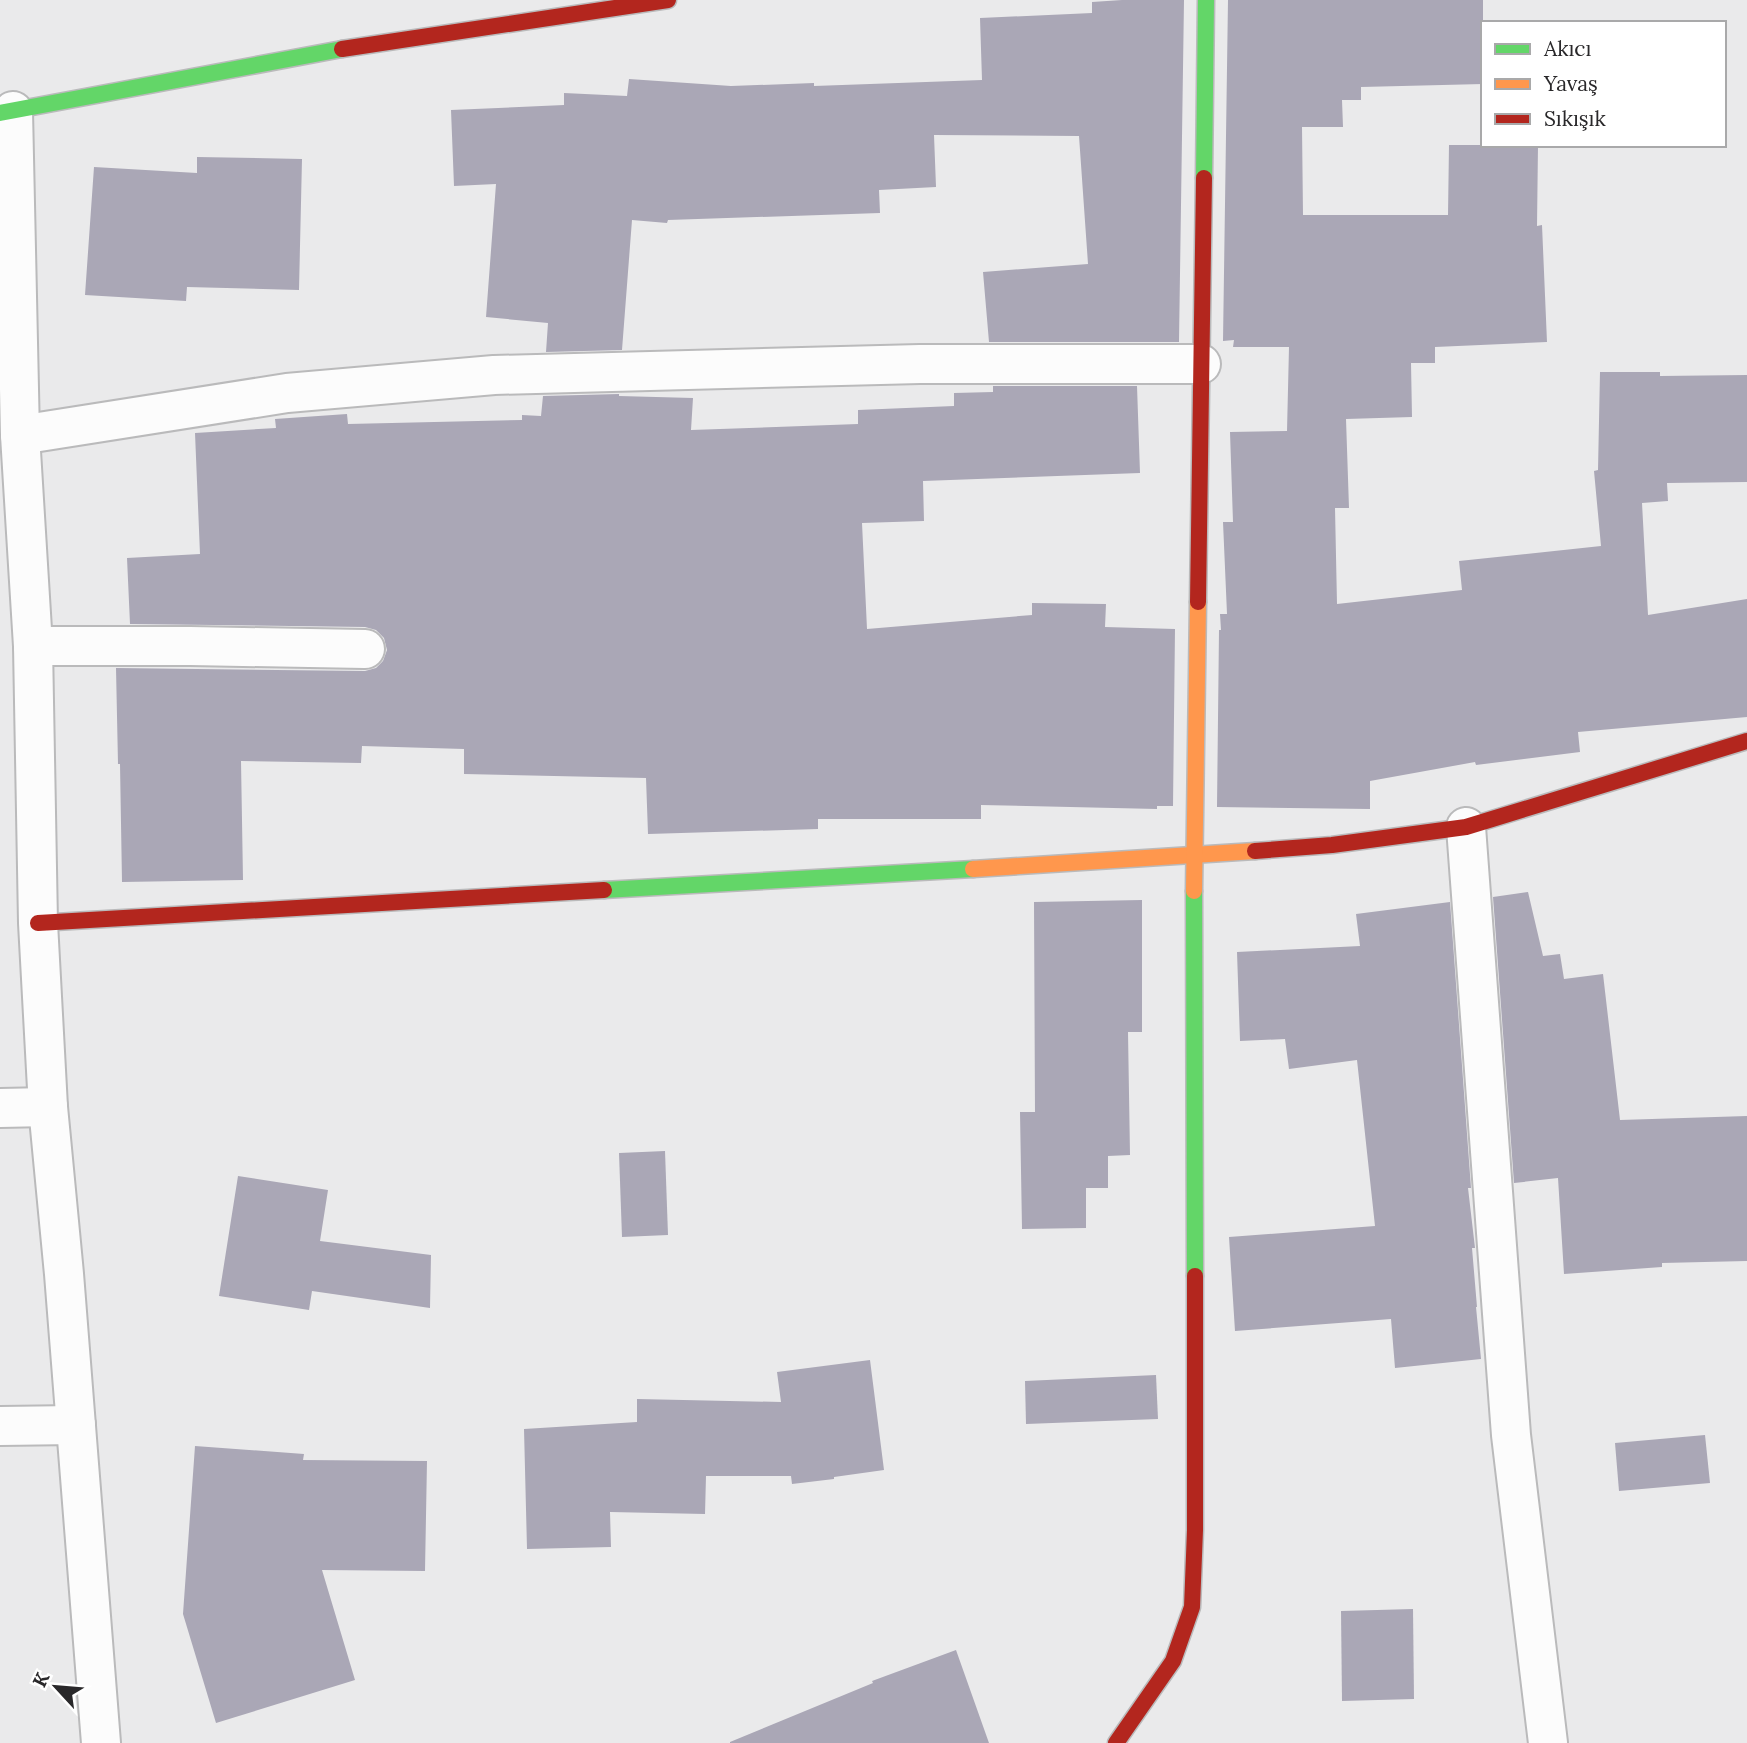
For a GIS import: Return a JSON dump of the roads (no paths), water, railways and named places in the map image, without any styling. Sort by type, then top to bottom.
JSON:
[{"type":"street","points":[[101,1743],[48,1107],[38,923],[33,646],[20,435],[6,112],[335,50],[668,0]]},
{"type":"street","points":[[1116,1743],[1173,1661],[1192,1607],[1195,1530],[1194,856],[1206,0]]},
{"type":"street","points":[[20,435],[287,393],[494,375],[920,364],[1201,364]]},
{"type":"street","points":[[33,646],[365,649]]},
{"type":"street","points":[[38,923],[1194,856],[1332,845],[1466,827],[1747,741]]},
{"type":"street","points":[[1466,827],[1511,1435],[1548,1743]]},
{"type":"street","points":[[0,1108],[48,1107]]},
{"type":"street","points":[[0,1426],[76,1425]]}]
